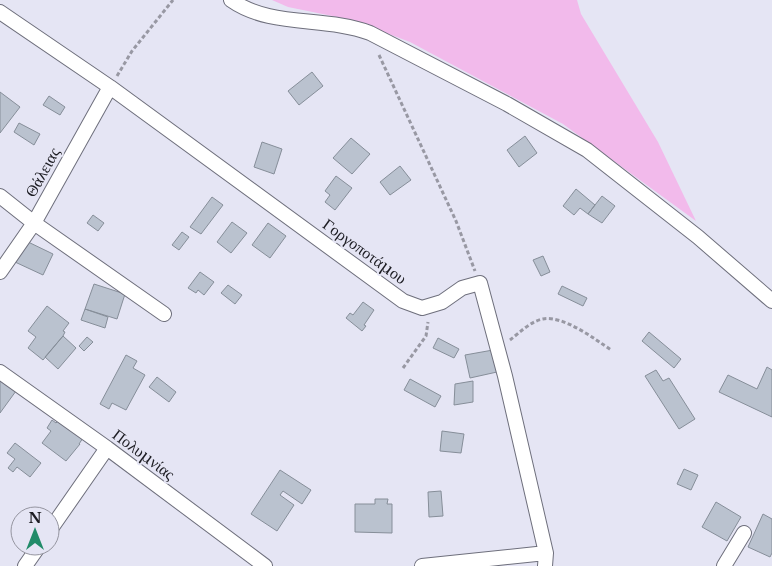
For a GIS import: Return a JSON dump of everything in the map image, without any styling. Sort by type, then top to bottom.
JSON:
[{"type":"street","points":[[231,0],[244,9],[273,17],[353,27],[370,33],[507,104],[587,150],[698,237],[772,301]]},
{"type":"street","name":"Γοργοποτάμου","points":[[0,12],[110,87],[403,301],[422,308],[428,306]]},
{"type":"street","name":"Θάλειας","points":[[0,272],[34,223],[110,87]]},
{"type":"street","points":[[0,196],[34,223],[164,314]]},
{"type":"street","points":[[422,566],[545,559],[498,350],[480,283],[462,288],[442,302],[428,306]]},
{"type":"street","name":"Πολυμνίας","points":[[0,372],[107,448],[265,566]]},
{"type":"street","points":[[60,516],[107,448]]},
{"type":"street","points":[[724,566],[744,532]]},
{"type":"path","points":[[110,87],[132,51],[173,0]]},
{"type":"path","points":[[370,33],[399,102],[456,220],[480,283]]},
{"type":"path","points":[[403,368],[426,336],[428,306]]},
{"type":"path","points":[[498,350],[526,327],[544,318],[583,330],[611,350]]},
{"type":"shaded area","points":[[272,0],[577,0],[581,14],[658,142],[696,221],[563,124],[410,42],[352,20],[288,7]]},
{"type":"building","points":[[312,72],[323,86],[299,105],[288,91]]},
{"type":"building","points":[[0,92],[20,107],[0,133]]},
{"type":"building","points":[[49,96],[65,107],[60,115],[43,105]]},
{"type":"building","points":[[19,123],[40,134],[34,145],[14,132]]},
{"type":"building","points":[[525,136],[537,153],[519,167],[507,150]]},
{"type":"building","points":[[351,138],[370,154],[352,174],[333,158]]},
{"type":"building","points":[[262,142],[282,149],[274,174],[254,167]]},
{"type":"building","points":[[400,166],[411,180],[390,195],[380,182]]},
{"type":"building","points":[[336,176],[352,188],[335,210],[325,202],[330,195],[325,191]]},
{"type":"building","points":[[576,189],[595,205],[588,214],[580,208],[574,215],[563,206]]},
{"type":"building","points":[[602,196],[615,206],[602,223],[588,214]]},
{"type":"building","points":[[212,197],[223,205],[201,234],[190,227]]},
{"type":"building","points":[[93,215],[104,223],[98,231],[87,223]]},
{"type":"building","points":[[232,222],[247,233],[231,253],[217,242]]},
{"type":"building","points":[[268,223],[286,236],[270,258],[252,245]]},
{"type":"building","points":[[182,232],[189,237],[179,250],[172,245]]},
{"type":"building","points":[[24,240],[53,254],[43,275],[15,262]]},
{"type":"building","points":[[543,256],[550,272],[541,276],[533,260]]},
{"type":"building","points":[[200,272],[214,282],[204,295],[198,290],[196,293],[188,288]]},
{"type":"building","points":[[94,284],[125,294],[117,319],[85,309]]},
{"type":"building","points":[[228,285],[242,295],[235,304],[221,293]]},
{"type":"building","points":[[562,286],[587,298],[583,306],[558,294]]},
{"type":"building","points":[[363,302],[374,310],[362,331],[346,318],[350,313],[353,315]]},
{"type":"building","points":[[47,306],[69,323],[63,331],[65,332],[63,336],[43,360],[28,348],[36,337],[28,331]]},
{"type":"building","points":[[85,309],[108,317],[105,328],[81,320]]},
{"type":"building","points":[[649,332],[681,359],[674,368],[642,341]]},
{"type":"building","points":[[63,336],[76,348],[58,369],[45,357]]},
{"type":"building","points":[[87,337],[93,342],[84,351],[79,346]]},
{"type":"building","points":[[438,338],[459,349],[454,358],[433,348]]},
{"type":"building","points":[[493,350],[497,372],[470,378],[465,355]]},
{"type":"building","points":[[126,355],[137,361],[133,368],[145,375],[126,410],[112,403],[109,409],[100,404]]},
{"type":"building","points":[[767,367],[772,370],[772,417],[719,392],[728,375],[757,389]]},
{"type":"building","points":[[656,370],[663,381],[669,378],[695,419],[679,429],[645,376]]},
{"type":"building","points":[[157,377],[176,392],[169,402],[149,387]]},
{"type":"building","points":[[410,379],[441,396],[435,407],[404,390]]},
{"type":"building","points":[[0,380],[16,391],[0,413]]},
{"type":"building","points":[[473,381],[473,402],[454,405],[455,384]]},
{"type":"building","points":[[52,420],[56,423],[59,420],[83,438],[66,461],[42,443],[51,431],[47,428]]},
{"type":"building","points":[[442,431],[464,434],[461,453],[440,451]]},
{"type":"building","points":[[15,443],[41,463],[30,477],[17,467],[13,472],[8,468],[15,459],[7,453]]},
{"type":"building","points":[[684,469],[698,475],[691,490],[677,484]]},
{"type":"building","points":[[280,470],[311,490],[302,504],[283,491],[280,495],[294,505],[277,531],[251,514]]},
{"type":"building","points":[[441,491],[443,516],[429,517],[428,492]]},
{"type":"building","points":[[375,499],[388,499],[387,504],[392,504],[392,533],[355,532],[355,504],[375,504]]},
{"type":"building","points":[[716,502],[741,517],[727,541],[702,527]]},
{"type":"building","points":[[763,514],[772,519],[772,553],[770,557],[748,547]]}]
